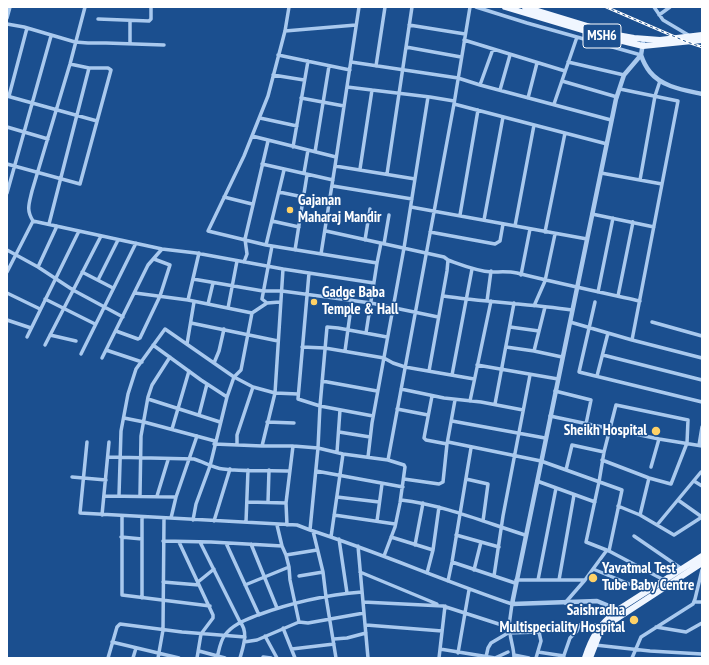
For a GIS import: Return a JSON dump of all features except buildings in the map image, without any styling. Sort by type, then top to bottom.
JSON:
[{"type":"main road","name":"MSH6","points":[[505,7],[602,36],[643,46],[699,40]]},
{"type":"main road","name":"MSH6","points":[[525,7],[617,34],[644,40],[687,35],[702,35]]},
{"type":"main road","points":[[590,658],[595,634],[602,625],[646,592],[665,580],[674,578],[682,569],[702,556]]},
{"type":"main road","points":[[585,658],[603,629],[618,613],[674,578],[702,563]]},
{"type":"street","points":[[7,18],[10,7]]},
{"type":"street","points":[[33,221],[29,213],[28,205],[70,64],[85,7]]},
{"type":"street","points":[[98,19],[149,21],[151,19],[151,7]]},
{"type":"street","points":[[289,7],[285,31],[268,96],[260,118],[208,231],[266,245],[377,262]]},
{"type":"street","points":[[321,254],[333,186],[359,7]]},
{"type":"street","points":[[376,66],[385,7]]},
{"type":"street","points":[[387,174],[412,7]]},
{"type":"street","points":[[388,460],[414,312],[454,103],[470,7]]},
{"type":"street","points":[[476,7],[640,55],[648,71],[660,80],[670,86],[702,94]]},
{"type":"street","points":[[654,7],[667,23],[687,35],[699,40]]},
{"type":"street","points":[[659,15],[670,7]]},
{"type":"street","points":[[130,21],[130,44]]},
{"type":"street","points":[[7,24],[27,28],[75,42],[164,45]]},
{"type":"street","points":[[285,31],[356,25]]},
{"type":"street","points":[[409,25],[465,34]]},
{"type":"street","points":[[27,28],[8,96],[97,121]]},
{"type":"street","points":[[7,192],[51,36]]},
{"type":"street","points":[[554,104],[577,37]]},
{"type":"street","points":[[464,40],[565,71]]},
{"type":"street","points":[[529,658],[514,656],[514,650],[509,633],[508,627],[516,582],[617,96],[624,75],[640,55],[644,40]]},
{"type":"street","points":[[406,47],[462,57]]},
{"type":"street","points":[[480,85],[493,49]]},
{"type":"street","points":[[278,55],[350,70]]},
{"type":"street","points":[[500,90],[510,55]]},
{"type":"street","points":[[293,147],[308,61]]},
{"type":"street","points":[[351,62],[458,78],[612,120]]},
{"type":"street","points":[[568,62],[624,75]]},
{"type":"street","points":[[528,98],[537,63]]},
{"type":"street","points":[[7,164],[80,184],[111,70],[108,68],[89,68],[70,64]]},
{"type":"street","points":[[315,152],[329,66]]},
{"type":"street","points":[[49,224],[89,68]]},
{"type":"street","points":[[273,75],[304,80]]},
{"type":"street","points":[[640,180],[655,96],[660,80]]},
{"type":"street","points":[[562,81],[617,96]]},
{"type":"street","points":[[347,87],[428,97],[607,144]]},
{"type":"street","points":[[620,88],[678,100],[632,340]]},
{"type":"street","points":[[360,169],[372,90]]},
{"type":"street","points":[[368,457],[373,416],[404,248],[428,97]]},
{"type":"street","points":[[301,98],[344,106]]},
{"type":"street","points":[[460,215],[478,110]]},
{"type":"street","points":[[484,220],[503,117]]},
{"type":"street","points":[[260,118],[297,126]]},
{"type":"street","points":[[515,226],[534,125]]},
{"type":"street","points":[[7,127],[48,139]]},
{"type":"street","points":[[545,232],[565,133]]},
{"type":"street","points":[[252,136],[336,157]]},
{"type":"street","points":[[244,262],[247,254],[245,239],[268,141]]},
{"type":"street","points":[[295,250],[308,150]]},
{"type":"street","points":[[262,164],[333,180]]},
{"type":"street","points":[[335,166],[415,179]]},
{"type":"street","points":[[266,245],[284,170]]},
{"type":"street","points":[[601,172],[662,184]]},
{"type":"street","points":[[333,186],[412,199]]},
{"type":"street","points":[[279,192],[303,197]]},
{"type":"street","points":[[224,197],[252,204]]},
{"type":"street","points":[[411,207],[434,210],[587,240]]},
{"type":"street","points":[[365,240],[370,209]]},
{"type":"street","points":[[592,214],[654,227]]},
{"type":"street","points":[[366,333],[377,262],[389,215]]},
{"type":"street","points":[[598,292],[613,218]]},
{"type":"street","points":[[33,221],[162,249],[199,253],[268,267],[374,283]]},
{"type":"street","points":[[7,272],[33,221]]},
{"type":"street","points":[[272,221],[299,227]]},
{"type":"street","points":[[618,296],[633,222]]},
{"type":"street","points":[[430,232],[495,244],[500,241],[503,224]]},
{"type":"street","points":[[38,267],[57,226]]},
{"type":"street","points":[[521,275],[530,229]]},
{"type":"street","points":[[27,337],[79,231]]},
{"type":"street","points":[[326,231],[444,257],[448,260],[472,268],[510,272],[640,301]]},
{"type":"street","points":[[534,306],[545,281],[554,234]]},
{"type":"street","points":[[45,345],[101,236]]},
{"type":"street","points":[[98,280],[118,240]]},
{"type":"street","points":[[81,354],[136,243]]},
{"type":"street","points":[[267,303],[262,299],[272,246]]},
{"type":"street","points":[[102,358],[148,265],[162,249]]},
{"type":"street","points":[[7,250],[38,267],[73,290],[123,317]]},
{"type":"street","points":[[188,300],[199,253]]},
{"type":"street","points":[[116,331],[139,339],[160,296],[170,265],[154,258]]},
{"type":"street","points":[[429,371],[448,260]]},
{"type":"street","points":[[228,308],[237,261]]},
{"type":"street","points":[[452,375],[472,268]]},
{"type":"street","points":[[262,446],[275,393],[283,269]]},
{"type":"street","points":[[470,401],[489,301],[491,271]]},
{"type":"street","points":[[82,272],[113,288]]},
{"type":"street","points":[[309,273],[298,399],[320,406],[373,416]]},
{"type":"street","points":[[193,279],[264,291],[282,291],[352,300],[438,317]]},
{"type":"street","points":[[208,304],[213,283]]},
{"type":"street","points":[[7,293],[40,309]]},
{"type":"street","points":[[135,293],[188,300],[252,313],[267,303],[280,302]]},
{"type":"street","points":[[443,296],[572,310]]},
{"type":"street","points":[[45,299],[95,324]]},
{"type":"street","points":[[345,351],[352,300]]},
{"type":"street","points":[[187,344],[194,302]]},
{"type":"street","points":[[595,302],[579,372],[702,402]]},
{"type":"street","points":[[495,404],[514,303]]},
{"type":"street","points":[[534,351],[545,307]]},
{"type":"street","points":[[193,520],[196,504],[210,466],[227,397],[234,377],[241,370],[252,313]]},
{"type":"street","points":[[7,320],[31,328]]},
{"type":"street","points":[[570,322],[702,358]]},
{"type":"street","points":[[652,322],[702,336]]},
{"type":"street","points":[[190,323],[278,340]]},
{"type":"street","points":[[336,658],[323,572],[312,530],[324,348],[327,327],[387,337]]},
{"type":"street","points":[[510,327],[539,331]]},
{"type":"street","points":[[119,496],[121,431],[128,394],[136,369],[165,329],[234,377],[253,387],[275,393],[298,394]]},
{"type":"street","points":[[214,363],[219,351],[224,329]]},
{"type":"street","points":[[597,376],[608,333]]},
{"type":"street","points":[[50,335],[76,340]]},
{"type":"street","points":[[154,345],[170,358],[227,397]]},
{"type":"street","points":[[302,346],[345,351],[384,358],[405,367],[474,379]]},
{"type":"street","points":[[506,347],[562,357]]},
{"type":"street","points":[[106,350],[142,362]]},
{"type":"street","points":[[602,355],[702,380]]},
{"type":"street","points":[[140,496],[141,436],[148,398],[152,385],[170,358]]},
{"type":"street","points":[[477,366],[558,379]]},
{"type":"street","points":[[172,430],[189,371]]},
{"type":"street","points":[[494,576],[530,374]]},
{"type":"street","points":[[322,381],[378,391]]},
{"type":"street","points":[[199,415],[207,384]]},
{"type":"street","points":[[237,445],[237,435],[253,387]]},
{"type":"street","points":[[401,389],[455,400],[495,404],[523,410]]},
{"type":"street","points":[[555,391],[590,400],[586,424]]},
{"type":"street","points":[[432,396],[424,436],[425,439],[540,461],[622,490],[608,550],[585,580],[565,602]]},
{"type":"street","points":[[148,398],[220,422]]},
{"type":"street","points":[[404,479],[442,483],[455,400]]},
{"type":"street","points":[[602,460],[649,478],[671,484],[687,443],[687,420],[616,405],[602,460],[599,482],[586,542],[608,550],[665,580]]},
{"type":"street","points":[[397,409],[428,415]]},
{"type":"street","points":[[337,452],[340,410]]},
{"type":"street","points":[[550,416],[659,439],[701,446],[702,427]]},
{"type":"street","points":[[124,418],[144,422],[215,442],[237,445],[318,448],[343,454],[388,460],[404,465],[401,500],[395,524],[384,556]]},
{"type":"street","points":[[452,420],[545,438]]},
{"type":"street","points":[[267,422],[294,423]]},
{"type":"street","points":[[339,432],[370,437]]},
{"type":"street","points":[[171,518],[176,497],[197,436]]},
{"type":"street","points":[[651,467],[659,439]]},
{"type":"street","points":[[87,442],[80,513],[297,525],[358,546],[469,590],[512,604],[597,601],[618,613]]},
{"type":"street","points":[[102,515],[109,442]]},
{"type":"street","points":[[566,470],[572,445],[604,452]]},
{"type":"street","points":[[287,525],[286,502],[293,446]]},
{"type":"street","points":[[448,581],[471,448]]},
{"type":"street","points":[[331,536],[343,454]]},
{"type":"street","points":[[108,458],[168,460],[194,459],[210,466],[230,469],[290,471]]},
{"type":"street","points":[[157,496],[168,460]]},
{"type":"street","points":[[214,521],[230,469]]},
{"type":"street","points":[[246,522],[248,502],[248,470]]},
{"type":"street","points":[[268,502],[269,470]]},
{"type":"street","points":[[316,471],[403,487]]},
{"type":"street","points":[[657,525],[701,472]]},
{"type":"street","points":[[72,477],[106,480]]},
{"type":"street","points":[[640,515],[649,478]]},
{"type":"street","points":[[466,479],[488,484],[483,521]]},
{"type":"street","points":[[694,480],[702,486]]},
{"type":"street","points":[[537,481],[595,502]]},
{"type":"street","points":[[377,521],[382,484]]},
{"type":"street","points":[[538,580],[556,488]]},
{"type":"street","points":[[559,580],[574,495]]},
{"type":"street","points":[[105,496],[176,497]]},
{"type":"street","points":[[337,497],[379,502]]},
{"type":"street","points":[[401,500],[439,507],[526,535]]},
{"type":"street","points":[[618,506],[640,515],[674,535],[702,517],[678,500]]},
{"type":"street","points":[[248,502],[286,502]]},
{"type":"street","points":[[415,545],[422,503]]},
{"type":"street","points":[[427,573],[433,550],[439,507]]},
{"type":"street","points":[[334,515],[395,524]]},
{"type":"street","points":[[122,516],[121,537],[123,596],[210,606]]},
{"type":"street","points":[[142,517],[142,598]]},
{"type":"street","points":[[158,656],[163,630],[164,518]]},
{"type":"street","points":[[277,525],[289,567],[290,580],[299,622]]},
{"type":"street","points":[[456,535],[499,547]]},
{"type":"street","points":[[634,536],[682,569]]},
{"type":"street","points":[[121,537],[142,539]]},
{"type":"street","points":[[391,537],[433,550]]},
{"type":"street","points":[[339,539],[347,593]]},
{"type":"street","points":[[163,541],[282,546]]},
{"type":"street","points":[[180,542],[210,606],[213,618],[201,634],[197,658]]},
{"type":"street","points":[[200,542],[240,622],[245,628],[245,638],[240,658]]},
{"type":"street","points":[[474,570],[481,542]]},
{"type":"street","points":[[226,543],[259,615]]},
{"type":"street","points":[[251,544],[277,608]]},
{"type":"street","points":[[358,546],[368,658]]},
{"type":"street","points":[[286,555],[317,550]]},
{"type":"street","points":[[452,562],[516,582],[538,580],[585,580]]},
{"type":"street","points":[[246,585],[289,567]]},
{"type":"street","points":[[163,582],[198,583],[214,569]]},
{"type":"street","points":[[593,569],[646,592]]},
{"type":"street","points":[[694,602],[702,570]]},
{"type":"street","points":[[299,576],[323,572]]},
{"type":"street","points":[[360,572],[440,606]]},
{"type":"street","points":[[458,652],[469,590]]},
{"type":"street","points":[[217,657],[224,636],[240,622],[295,603],[347,593],[362,592]]},
{"type":"street","points":[[363,602],[445,606],[465,614],[508,627]]},
{"type":"street","points":[[632,658],[640,638],[694,602],[702,602]]},
{"type":"street","points":[[440,658],[445,606]]},
{"type":"street","points":[[244,642],[257,640],[299,622],[308,623],[364,613]]},
{"type":"street","points":[[656,627],[686,632],[702,623]]},
{"type":"street","points":[[108,658],[117,627],[120,624],[245,638]]},
{"type":"street","points":[[366,625],[442,631]]},
{"type":"street","points":[[538,652],[564,657],[570,638],[577,631],[579,625]]},
{"type":"street","points":[[486,657],[491,643],[509,633],[539,632],[562,626],[602,625]]},
{"type":"street","points":[[283,628],[295,658]]},
{"type":"street","points":[[536,658],[541,641],[539,632]]},
{"type":"street","points":[[292,649],[334,642],[366,633]]},
{"type":"street","points":[[265,636],[277,658]]},
{"type":"street","points":[[112,642],[136,648],[158,656],[178,658]]},
{"type":"street","points":[[592,645],[702,654]]},
{"type":"street","points":[[133,658],[136,648]]},
{"type":"street","points":[[440,649],[486,657],[498,657],[508,652]]},
{"type":"street","points":[[199,651],[225,658]]},
{"type":"street","points":[[668,658],[669,652]]},
{"type":"street","points":[[690,658],[691,653]]},
{"type":"street","points":[[263,658],[271,658]]},
{"type":"railway","points":[[606,7],[702,47]]},
{"type":"place","name":"Gajanan Maharaj Mandir","points":[[290,210]]},
{"type":"place","name":"Gadge Baba Temple & Hall","points":[[314,302]]},
{"type":"place","name":"Sheikh Hospital","points":[[656,431]]},
{"type":"place","name":"Yavatmal Test Tube Baby Centre","points":[[593,578]]},
{"type":"place","name":"Saishradha Multispeciality Hospital","points":[[634,620]]}]
